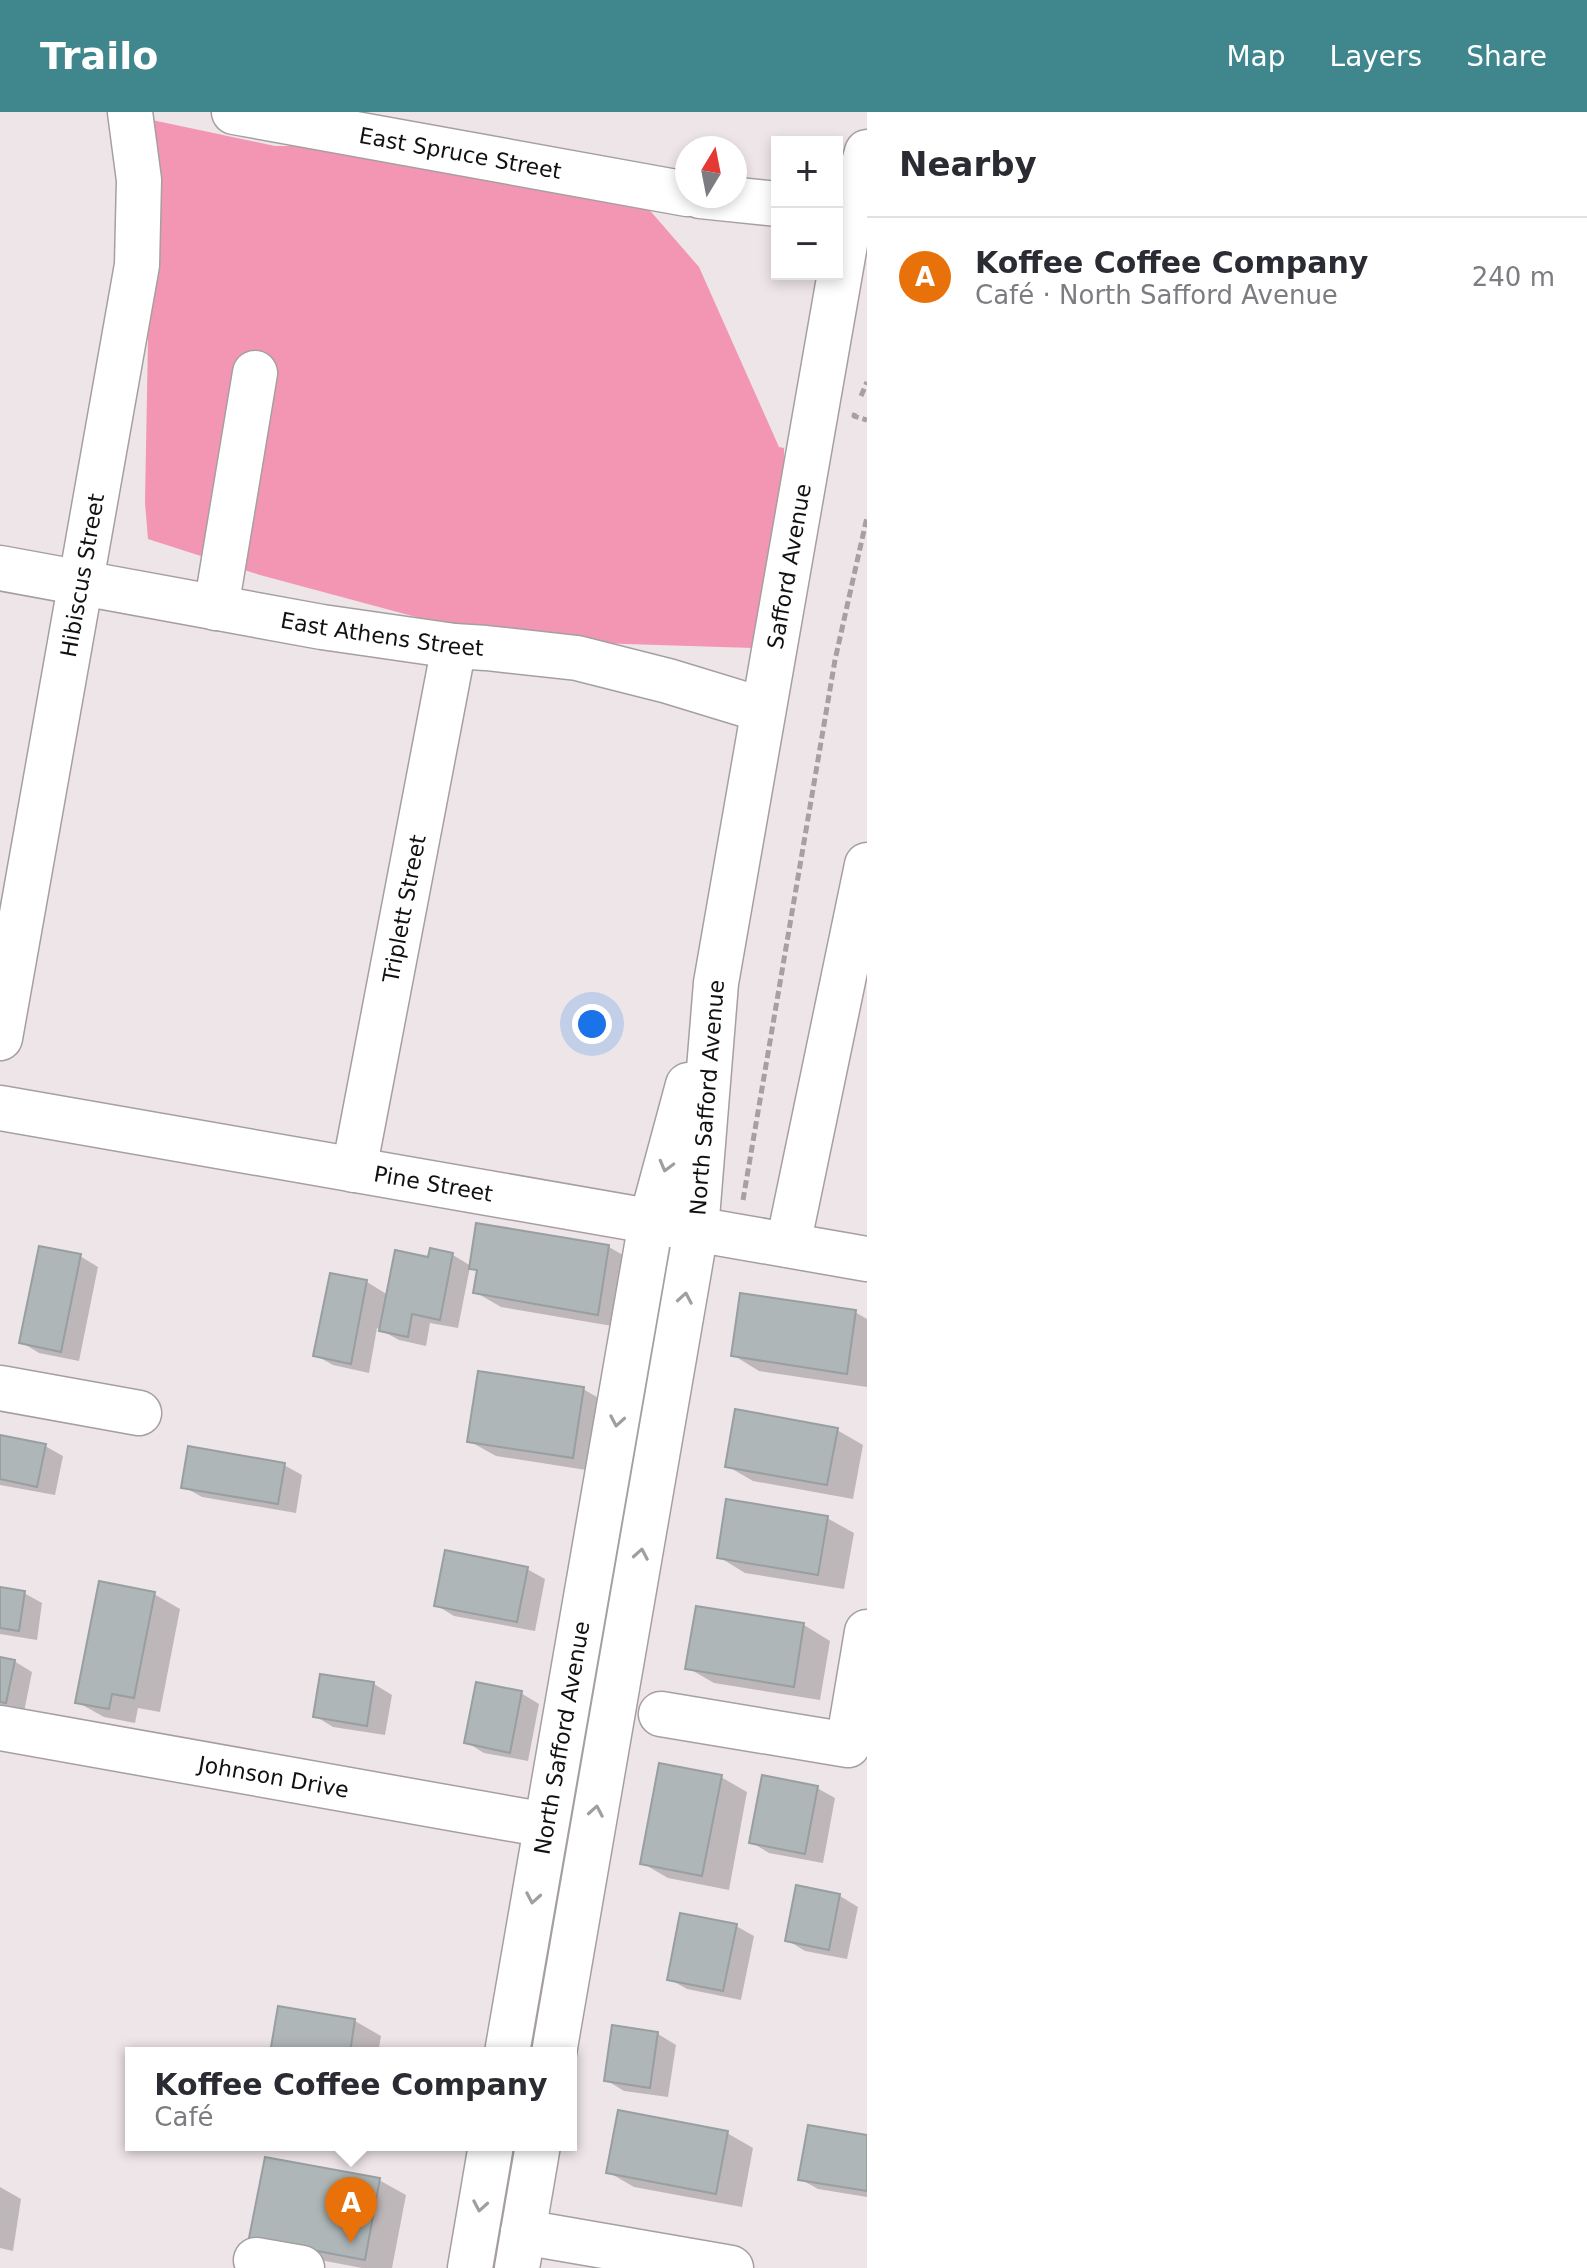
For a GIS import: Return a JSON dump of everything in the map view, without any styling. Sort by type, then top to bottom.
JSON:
[{"type":"street","name":"Hibiscus Street","points":[[0,1038],[137,265],[139,180],[130,112]]},
{"type":"street","name":"East Spruce Street","points":[[234,112],[675,192]]},
{"type":"street","name":"Safford Avenue","points":[[716,983],[844,210],[867,152]]},
{"type":"street","points":[[747,201],[771,203]]},
{"type":"street","points":[[216,608],[255,373]]},
{"type":"street","name":"East Athens Street","points":[[0,568],[216,608],[454,646],[577,658],[763,710]]},
{"type":"street","name":"Triplett Street","points":[[354,1170],[454,646]]},
{"type":"street","points":[[788,1245],[866,874]]},
{"type":"street","name":"North Safford Avenue","points":[[508,2047],[651,1222],[716,983]]},
{"type":"street","name":"North Safford Avenue","points":[[555,2047],[696,1230],[716,983]]},
{"type":"street","name":"Pine Street","points":[[0,1108],[867,1259]]},
{"type":"street","points":[[0,1388],[139,1413]]},
{"type":"street","points":[[661,1714],[848,1745],[867,1632]]},
{"type":"street","name":"Johnson Drive","points":[[0,1728],[546,1825]]},
{"type":"street","points":[[470,2268],[490,2151]]},
{"type":"street","points":[[537,2151],[520,2250],[731,2268]]},
{"type":"street","points":[[256,2260],[302,2268]]},
{"type":"path","points":[[867,382],[854,416],[867,420]]},
{"type":"shaded area","points":[[152,120],[275,146],[315,146],[453,171],[460,175],[646,206],[699,267],[779,447],[784,448],[784,492],[762,616],[753,648],[595,643],[442,624],[260,575],[148,539],[145,503]]},
{"type":"building","points":[[476,1223],[609,1245],[598,1315],[473,1293],[477,1270],[469,1269]]},
{"type":"building","points":[[39,1246],[81,1254],[61,1352],[19,1343]]},
{"type":"building","points":[[430,1248],[453,1253],[440,1320],[412,1314],[408,1337],[379,1331],[395,1250],[428,1257]]},
{"type":"building","points":[[330,1273],[367,1280],[351,1364],[313,1356]]},
{"type":"building","points":[[740,1293],[856,1310],[847,1374],[731,1356]]},
{"type":"building","points":[[478,1371],[584,1387],[573,1458],[467,1442]]},
{"type":"building","points":[[735,1409],[838,1428],[827,1485],[725,1467]]},
{"type":"building","points":[[0,1435],[46,1444],[37,1487],[0,1479]]},
{"type":"building","points":[[188,1446],[285,1463],[278,1504],[181,1488]]},
{"type":"building","points":[[726,1499],[828,1516],[818,1575],[717,1558]]},
{"type":"building","points":[[445,1550],[528,1567],[517,1622],[434,1606]]},
{"type":"building","points":[[99,1581],[155,1592],[134,1698],[112,1694],[109,1709],[75,1703]]},
{"type":"building","points":[[0,1587],[25,1591],[19,1631],[0,1628]]},
{"type":"building","points":[[696,1606],[804,1623],[794,1687],[685,1669]]},
{"type":"building","points":[[0,1657],[15,1660],[6,1703],[0,1702]]},
{"type":"building","points":[[320,1674],[374,1682],[367,1726],[313,1717]]},
{"type":"building","points":[[476,1682],[522,1691],[510,1753],[464,1743]]},
{"type":"building","points":[[659,1763],[722,1775],[702,1876],[640,1864]]},
{"type":"building","points":[[762,1775],[818,1786],[805,1854],[749,1843]]},
{"type":"building","points":[[796,1885],[840,1894],[829,1950],[785,1941]]},
{"type":"building","points":[[680,1913],[737,1924],[723,1991],[667,1980]]},
{"type":"building","points":[[278,2006],[355,2019],[351,2047],[271,2047]]},
{"type":"building","points":[[612,2025],[658,2032],[650,2088],[604,2081]]},
{"type":"building","points":[[618,2110],[728,2131],[716,2194],[606,2173]]},
{"type":"building","points":[[808,2125],[867,2135],[867,2191],[798,2180]]},
{"type":"building","points":[[265,2157],[380,2178],[365,2260],[249,2238]]},
{"type":"place","name":"Koffee Coffee Company","points":[[351,2243]]}]
